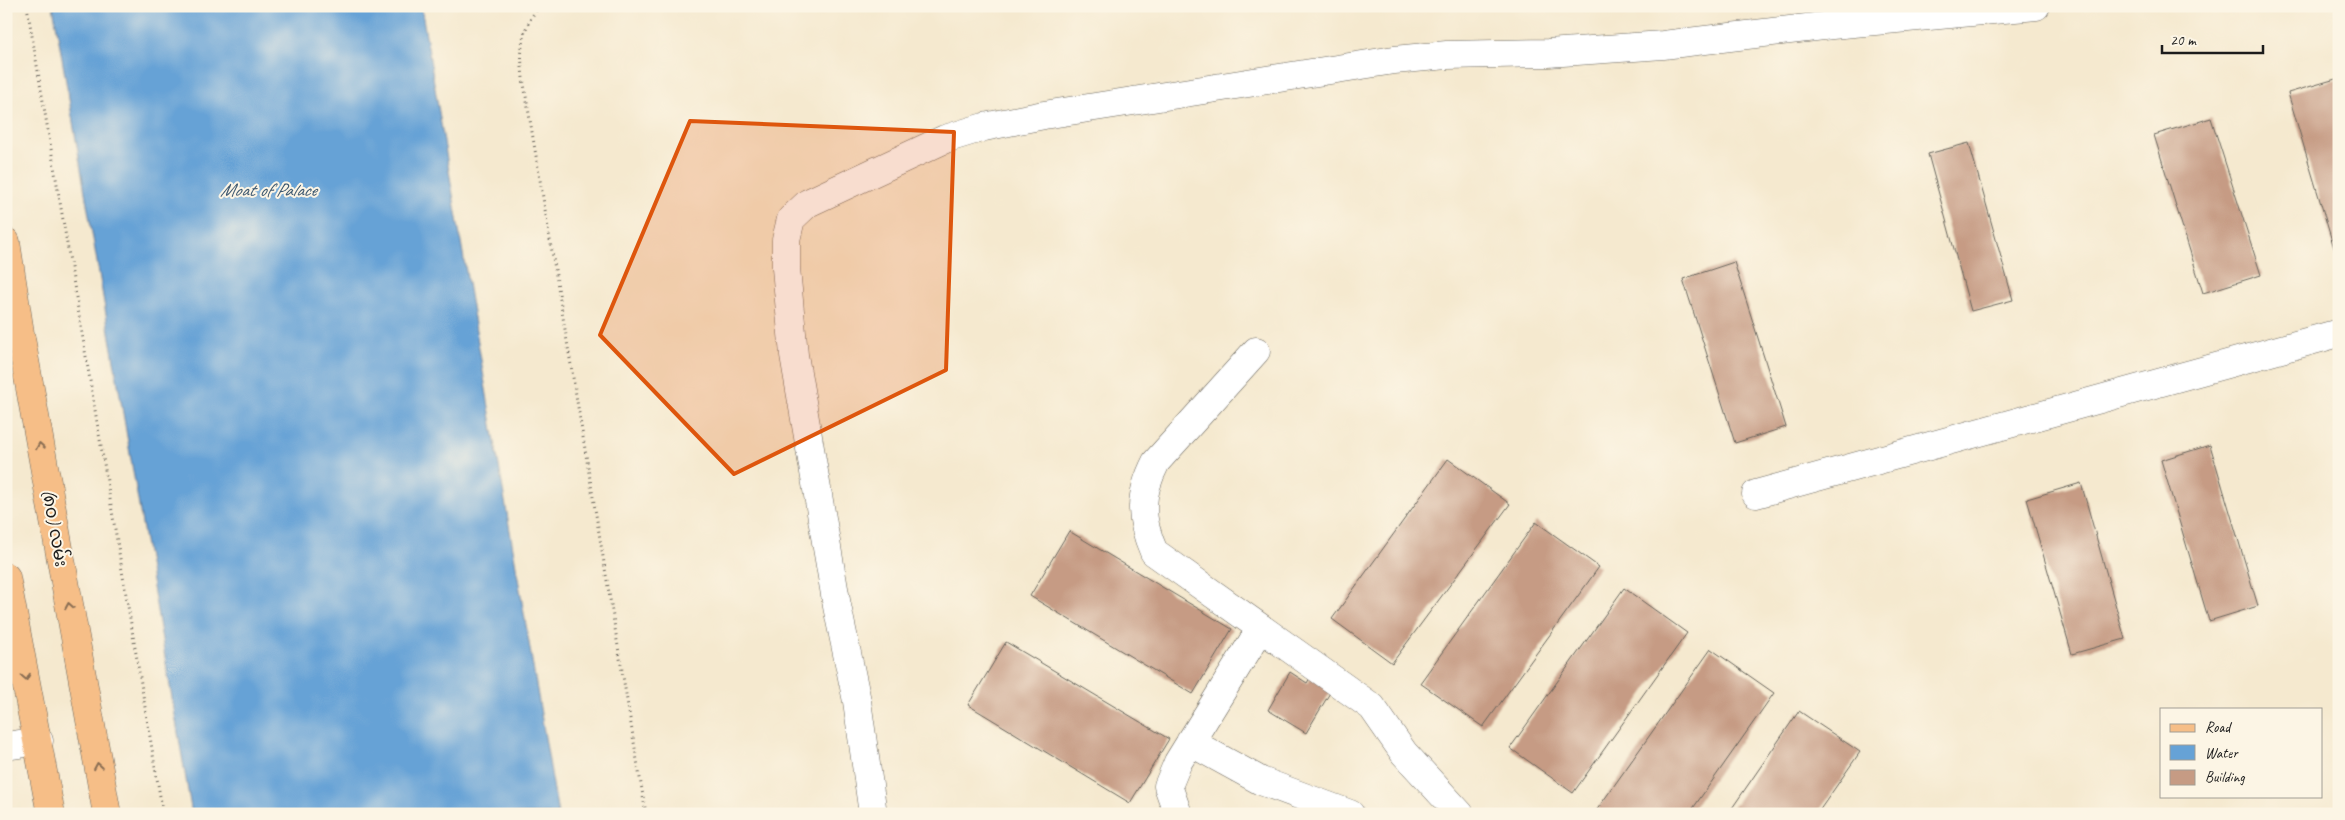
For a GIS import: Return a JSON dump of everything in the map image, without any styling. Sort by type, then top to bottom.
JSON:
[{"type":"main road","name":"(၈၀) လမ်း","points":[[6,242],[13,335],[106,814]]},
{"type":"main road","points":[[6,578],[39,741],[51,814]]},
{"type":"street","points":[[873,814],[857,701],[837,606],[794,355],[786,268],[786,240],[791,219],[808,203],[945,139],[984,127],[1063,112],[1394,60],[1448,55],[1548,53],[1663,45],[1832,25],[2036,6]]},
{"type":"street","points":[[1756,494],[2339,332]]},
{"type":"street","points":[[1256,351],[1156,462],[1146,483],[1143,502],[1145,531],[1154,552],[1372,707],[1404,753],[1460,814]]},
{"type":"street","points":[[1178,814],[1168,786],[1178,762],[1261,628]]},
{"type":"street","points":[[6,746],[39,741]]},
{"type":"street","points":[[1190,742],[1262,781],[1350,814]]},
{"type":"path","points":[[27,6],[164,814]]},
{"type":"path","points":[[539,6],[523,32],[520,54],[523,78],[646,814]]},
{"type":"highlighted area","points":[[690,121],[954,132],[946,370],[734,474],[600,335]]},
{"type":"water","name":"Moat of Palace","points":[[53,6],[421,6],[558,814],[192,814]]},
{"type":"building","points":[[2339,78],[2339,258],[2337,258],[2288,93]]},
{"type":"building","points":[[2211,118],[2261,275],[2203,293],[2154,135]]},
{"type":"building","points":[[1969,143],[2013,300],[1971,311],[1928,154]]},
{"type":"building","points":[[1734,262],[1786,427],[1735,443],[1683,279]]},
{"type":"building","points":[[2210,445],[2258,606],[2209,621],[2161,460]]},
{"type":"building","points":[[1448,459],[1510,504],[1392,663],[1332,619]]},
{"type":"building","points":[[2081,483],[2125,639],[2072,654],[2027,499]]},
{"type":"building","points":[[1536,522],[1599,567],[1483,727],[1420,683]]},
{"type":"building","points":[[1069,531],[1232,629],[1193,694],[1030,596]]},
{"type":"building","points":[[1624,588],[1687,633],[1573,793],[1510,748]]},
{"type":"building","points":[[1006,642],[1169,739],[1130,803],[968,705]]},
{"type":"building","points":[[1711,649],[1774,693],[1689,814],[1600,814],[1596,811]]},
{"type":"building","points":[[1290,672],[1307,683],[1313,673],[1334,686],[1306,733],[1268,710]]},
{"type":"building","points":[[1799,711],[1860,752],[1817,814],[1728,814]]}]
